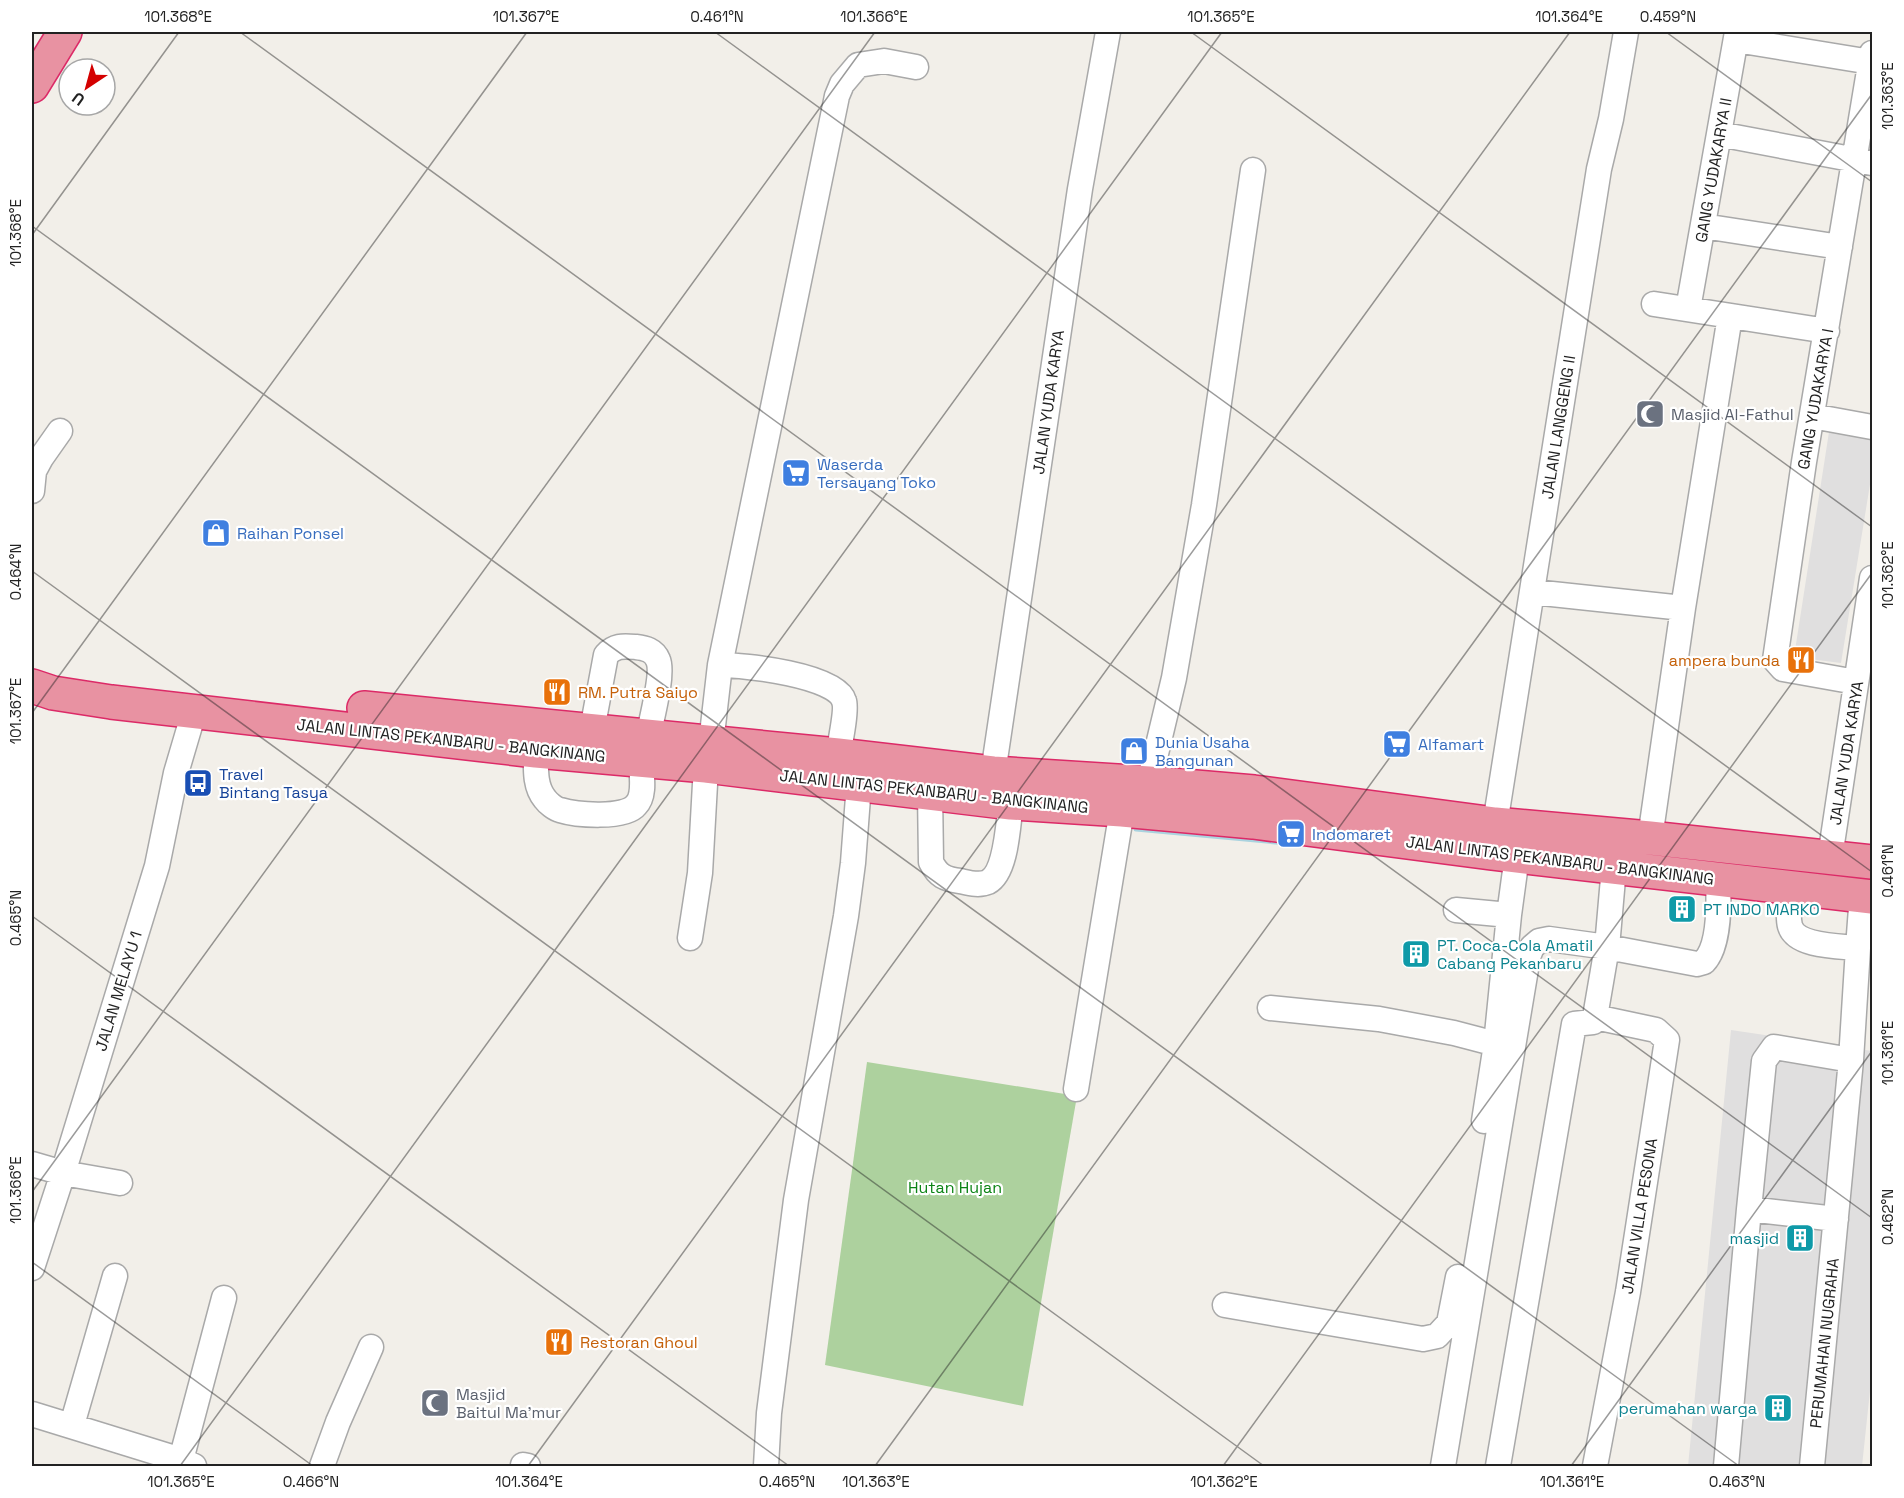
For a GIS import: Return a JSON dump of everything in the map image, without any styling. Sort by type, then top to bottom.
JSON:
[{"type":"highway","points":[[32,86],[65,32]]},
{"type":"highway","name":"JALAN LINTAS PEKANBARU - BANGKINANG","points":[[32,667],[59,676],[168,690],[592,730],[644,749]]},
{"type":"highway","name":"JALAN LINTAS PEKANBARU - BANGKINANG","points":[[32,686],[77,697],[536,751],[644,749],[708,754],[838,755],[993,773],[1149,783],[1253,807],[1517,856],[1868,896]]},
{"type":"highway","name":"JALAN LINTAS PEKANBARU - BANGKINANG","points":[[708,754],[859,784],[1011,803],[1122,810],[1253,807],[1495,824],[1872,862]]},
{"type":"street","name":"JALAN YUDA KARYA","points":[[993,773],[1080,189],[1108,32]]},
{"type":"street","name":"JALAN LANGGENG II","points":[[1495,824],[1599,169],[1611,119],[1626,32]]},
{"type":"street","points":[[1736,36],[1872,57]]},
{"type":"street","name":"GANG YUDAKARYA II","points":[[1688,309],[1736,36]]},
{"type":"street","name":"GANG YUDAKARYA I","points":[[1856,682],[1783,669],[1775,660],[1840,247],[1863,162],[1872,57]]},
{"type":"street","points":[[690,938],[700,864],[708,754],[720,665],[837,96],[842,84],[858,65],[884,61],[916,67]]},
{"type":"street","points":[[1719,135],[1863,162]]},
{"type":"street","points":[[1149,783],[1174,678],[1204,505],[1253,170]]},
{"type":"street","points":[[1703,226],[1840,247]]},
{"type":"street","points":[[1654,304],[1827,331]]},
{"type":"street","points":[[1650,838],[1683,608],[1730,316]]},
{"type":"street","points":[[1812,416],[1872,427]]},
{"type":"street","points":[[32,492],[34,471],[60,431]]},
{"type":"street","name":"JALAN YUDA KARYA","points":[[1830,857],[1872,578]]},
{"type":"street","points":[[1533,592],[1683,608]]},
{"type":"street","points":[[536,751],[539,791],[546,801],[558,810],[604,815],[624,812],[636,806],[642,793],[644,749],[661,670],[658,658],[648,648],[621,646],[612,648],[606,655],[592,730]]},
{"type":"street","points":[[720,665],[772,669],[824,684],[840,692],[845,702],[838,755]]},
{"type":"street","name":"JALAN MELAYU 1","points":[[32,1268],[157,866],[176,773],[194,712]]},
{"type":"street","points":[[765,1467],[796,1200],[846,916],[859,784]]},
{"type":"street","points":[[930,792],[931,862],[935,870],[944,878],[978,884],[987,883],[1001,866],[1011,803]]},
{"type":"street","points":[[1076,1089],[1122,810]]},
{"type":"street","points":[[1225,1305],[1423,1339],[1437,1336],[1449,1323],[1496,1044],[1517,856]]},
{"type":"street","points":[[1498,1467],[1574,1024],[1593,1022],[1595,1017],[1607,947],[1614,867]]},
{"type":"street","points":[[1443,1467],[1528,957],[1532,947],[1539,940],[1550,939],[1697,964],[1704,962],[1713,948],[1719,900],[1718,879]]},
{"type":"street","points":[[1791,888],[1790,926],[1798,937],[1813,943],[1858,948]]},
{"type":"street","name":"PERUMAHAN NUGRAHA","points":[[1812,1467],[1851,1060],[1858,948],[1868,896]]},
{"type":"street","points":[[1456,910],[1509,915]]},
{"type":"street","points":[[1270,1008],[1379,1019],[1454,1033],[1496,1044]]},
{"type":"street","name":"JALAN VILLA PESONA","points":[[1595,1017],[1656,1030],[1666,1040],[1628,1292],[1595,1467]]},
{"type":"street","points":[[1726,1467],[1764,1061],[1774,1047],[1851,1060]]},
{"type":"street","points":[[32,1164],[63,1173],[120,1183]]},
{"type":"street","points":[[1749,1209],[1836,1219]]},
{"type":"street","points":[[72,1425],[115,1276]]},
{"type":"street","points":[[32,1414],[72,1425],[184,1464],[224,1299]]},
{"type":"street","points":[[322,1467],[338,1422],[371,1347]]},
{"type":"shaded area","points":[[1829,432],[1872,439],[1872,472],[1841,663],[1794,657]]},
{"type":"shaded area","points":[[1731,1030],[1872,1051],[1872,1372],[1862,1466],[1688,1466]]},
{"type":"green space","name":"Hutan Hujan","points":[[867,1062],[1077,1096],[1023,1406],[825,1365]]},
{"type":"waterway","points":[[1136,829],[1298,844]]},
{"type":"place","name":"Masjid Al-Fathul","points":[[1650,414]]},
{"type":"place","name":"Waserda Tersayang Toko","points":[[796,473]]},
{"type":"place","name":"Raihan Ponsel","points":[[216,533]]},
{"type":"place","name":"ampera bunda","points":[[1801,660]]},
{"type":"place","name":"RM. Putra Saiyo","points":[[557,692]]},
{"type":"place","name":"Alfamart","points":[[1397,744]]},
{"type":"place","name":"Dunia Usaha Bangunan","points":[[1134,751]]},
{"type":"place","name":"Travel Bintang Tasya","points":[[198,783]]},
{"type":"place","name":"Indomaret","points":[[1291,834]]},
{"type":"place","name":"PT INDO MARKO","points":[[1682,909]]},
{"type":"place","name":"PT. Coca-Cola Amatil Cabang Pekanbaru","points":[[1416,954]]},
{"type":"place","name":"masjid","points":[[1800,1238]]},
{"type":"place","name":"Restoran Ghoul","points":[[559,1342]]},
{"type":"place","name":"Masjid Baitul Ma'mur","points":[[435,1403]]},
{"type":"place","name":"perumahan warga","points":[[1778,1408]]}]
